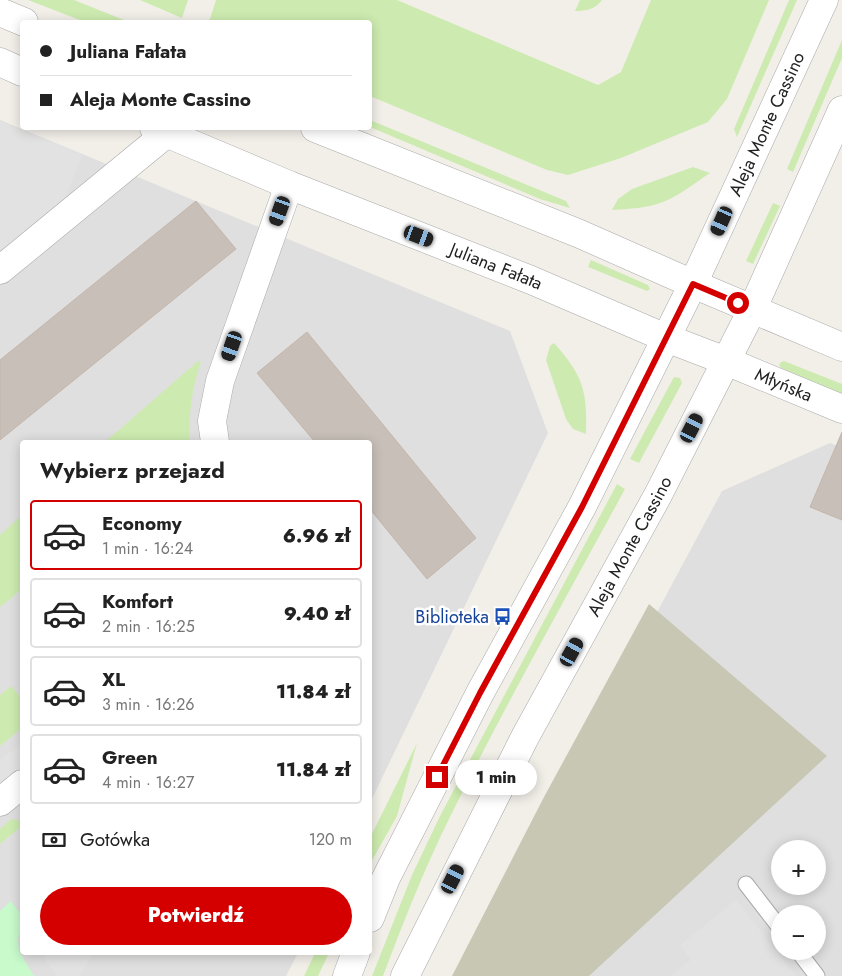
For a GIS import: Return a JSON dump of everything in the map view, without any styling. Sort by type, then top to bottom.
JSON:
[{"type":"street","name":"Aleja Monte Cassino","points":[[372,913],[386,878],[475,701],[582,507],[693,284],[824,0]]},
{"type":"street","points":[[0,12],[20,20]]},
{"type":"street","points":[[0,62],[20,71]]},
{"type":"street","name":"Aleja Monte Cassino","points":[[406,976],[525,737],[658,495],[752,310],[842,110]]},
{"type":"street","points":[[0,270],[160,130]]},
{"type":"street","name":"Juliana Fałata","points":[[160,130],[289,185],[531,280],[666,338],[726,361]]},
{"type":"street","points":[[320,130],[580,234],[752,310],[842,347]]},
{"type":"street","points":[[215,440],[212,420],[220,381],[289,185]]},
{"type":"street","name":"Młyńska","points":[[726,361],[842,408]]},
{"type":"street","points":[[0,802],[20,786]]},
{"type":"street","points":[[346,976],[355,955]]},
{"type":"lane","points":[[746,884],[771,916]]},
{"type":"lane","points":[[805,960],[817,976]]},
{"type":"shaded area","points":[[0,120],[20,128],[20,130],[24,130],[510,331],[548,433],[372,799],[372,440],[20,440],[20,955],[297,955],[286,976],[0,976]]},
{"type":"shaded area","points":[[0,121],[82,155],[62,206],[0,256]]},
{"type":"shaded area","points":[[830,443],[842,448],[842,976],[462,976],[722,491]]},
{"type":"shaded area","points":[[649,604],[827,756],[589,976],[452,976],[544,797]]},
{"type":"shaded area","points":[[20,744],[20,775],[0,791],[0,760]]},
{"type":"shaded area","points":[[736,900],[771,944],[771,960],[783,960],[796,976],[670,976],[691,960],[680,945]]},
{"type":"shaded area","points":[[44,955],[93,955],[80,976],[57,976],[47,963]]},
{"type":"green space","points":[[28,0],[74,0],[124,20],[80,20]]},
{"type":"green space","points":[[140,0],[188,0],[182,18]]},
{"type":"green space","points":[[216,0],[397,0],[598,85],[621,72],[651,0],[769,0],[727,99],[708,122],[621,158],[568,175],[547,170],[372,97],[372,20],[210,20]]},
{"type":"green space","points":[[580,0],[602,0],[597,6],[590,9],[575,11]]},
{"type":"green space","points":[[789,0],[797,0],[737,137],[734,129]]},
{"type":"green space","points":[[842,40],[842,58],[793,172],[787,169]]},
{"type":"green space","points":[[372,121],[566,201],[570,208],[540,199],[372,128]]},
{"type":"green space","points":[[693,167],[710,173],[663,202],[644,207],[612,210],[618,199],[632,189]]},
{"type":"green space","points":[[773,203],[780,206],[753,264],[746,261]]},
{"type":"green space","points":[[591,260],[648,285],[650,289],[647,291],[588,267]]},
{"type":"green space","points":[[554,343],[577,374],[581,384],[586,405],[586,434],[573,429],[566,419],[546,360],[550,346]]},
{"type":"green space","points":[[198,361],[201,362],[191,402],[190,440],[107,440]]},
{"type":"green space","points":[[784,361],[842,384],[842,394],[781,368],[779,365]]},
{"type":"green space","points":[[674,377],[680,378],[682,383],[639,463],[630,459]]},
{"type":"green space","points":[[617,484],[625,489],[513,694],[449,819],[414,897],[383,976],[372,976],[412,875],[440,816]]},
{"type":"green space","points":[[20,517],[20,591],[0,607],[0,535]]},
{"type":"green space","points":[[11,686],[20,697],[20,730],[0,746],[0,695]]},
{"type":"green space","points":[[417,743],[397,816],[372,860],[372,834]]},
{"type":"green space","points":[[11,819],[20,821],[20,828],[0,844],[0,829]]},
{"type":"green space","points":[[11,901],[20,913],[19,951],[34,976],[0,976],[0,911]]},
{"type":"green space","points":[[314,955],[328,955],[318,976],[304,976]]},
{"type":"building","points":[[196,201],[236,249],[0,440],[0,360]]},
{"type":"building","points":[[307,332],[476,538],[427,579],[372,511],[372,440],[313,440],[257,373]]},
{"type":"building","points":[[842,432],[842,520],[810,507]]},
{"type":"place","name":"Biblioteka","points":[[503,617]]},
{"type":"route","points":[[437,777],[480,693],[582,507],[693,284],[738,303]]}]
